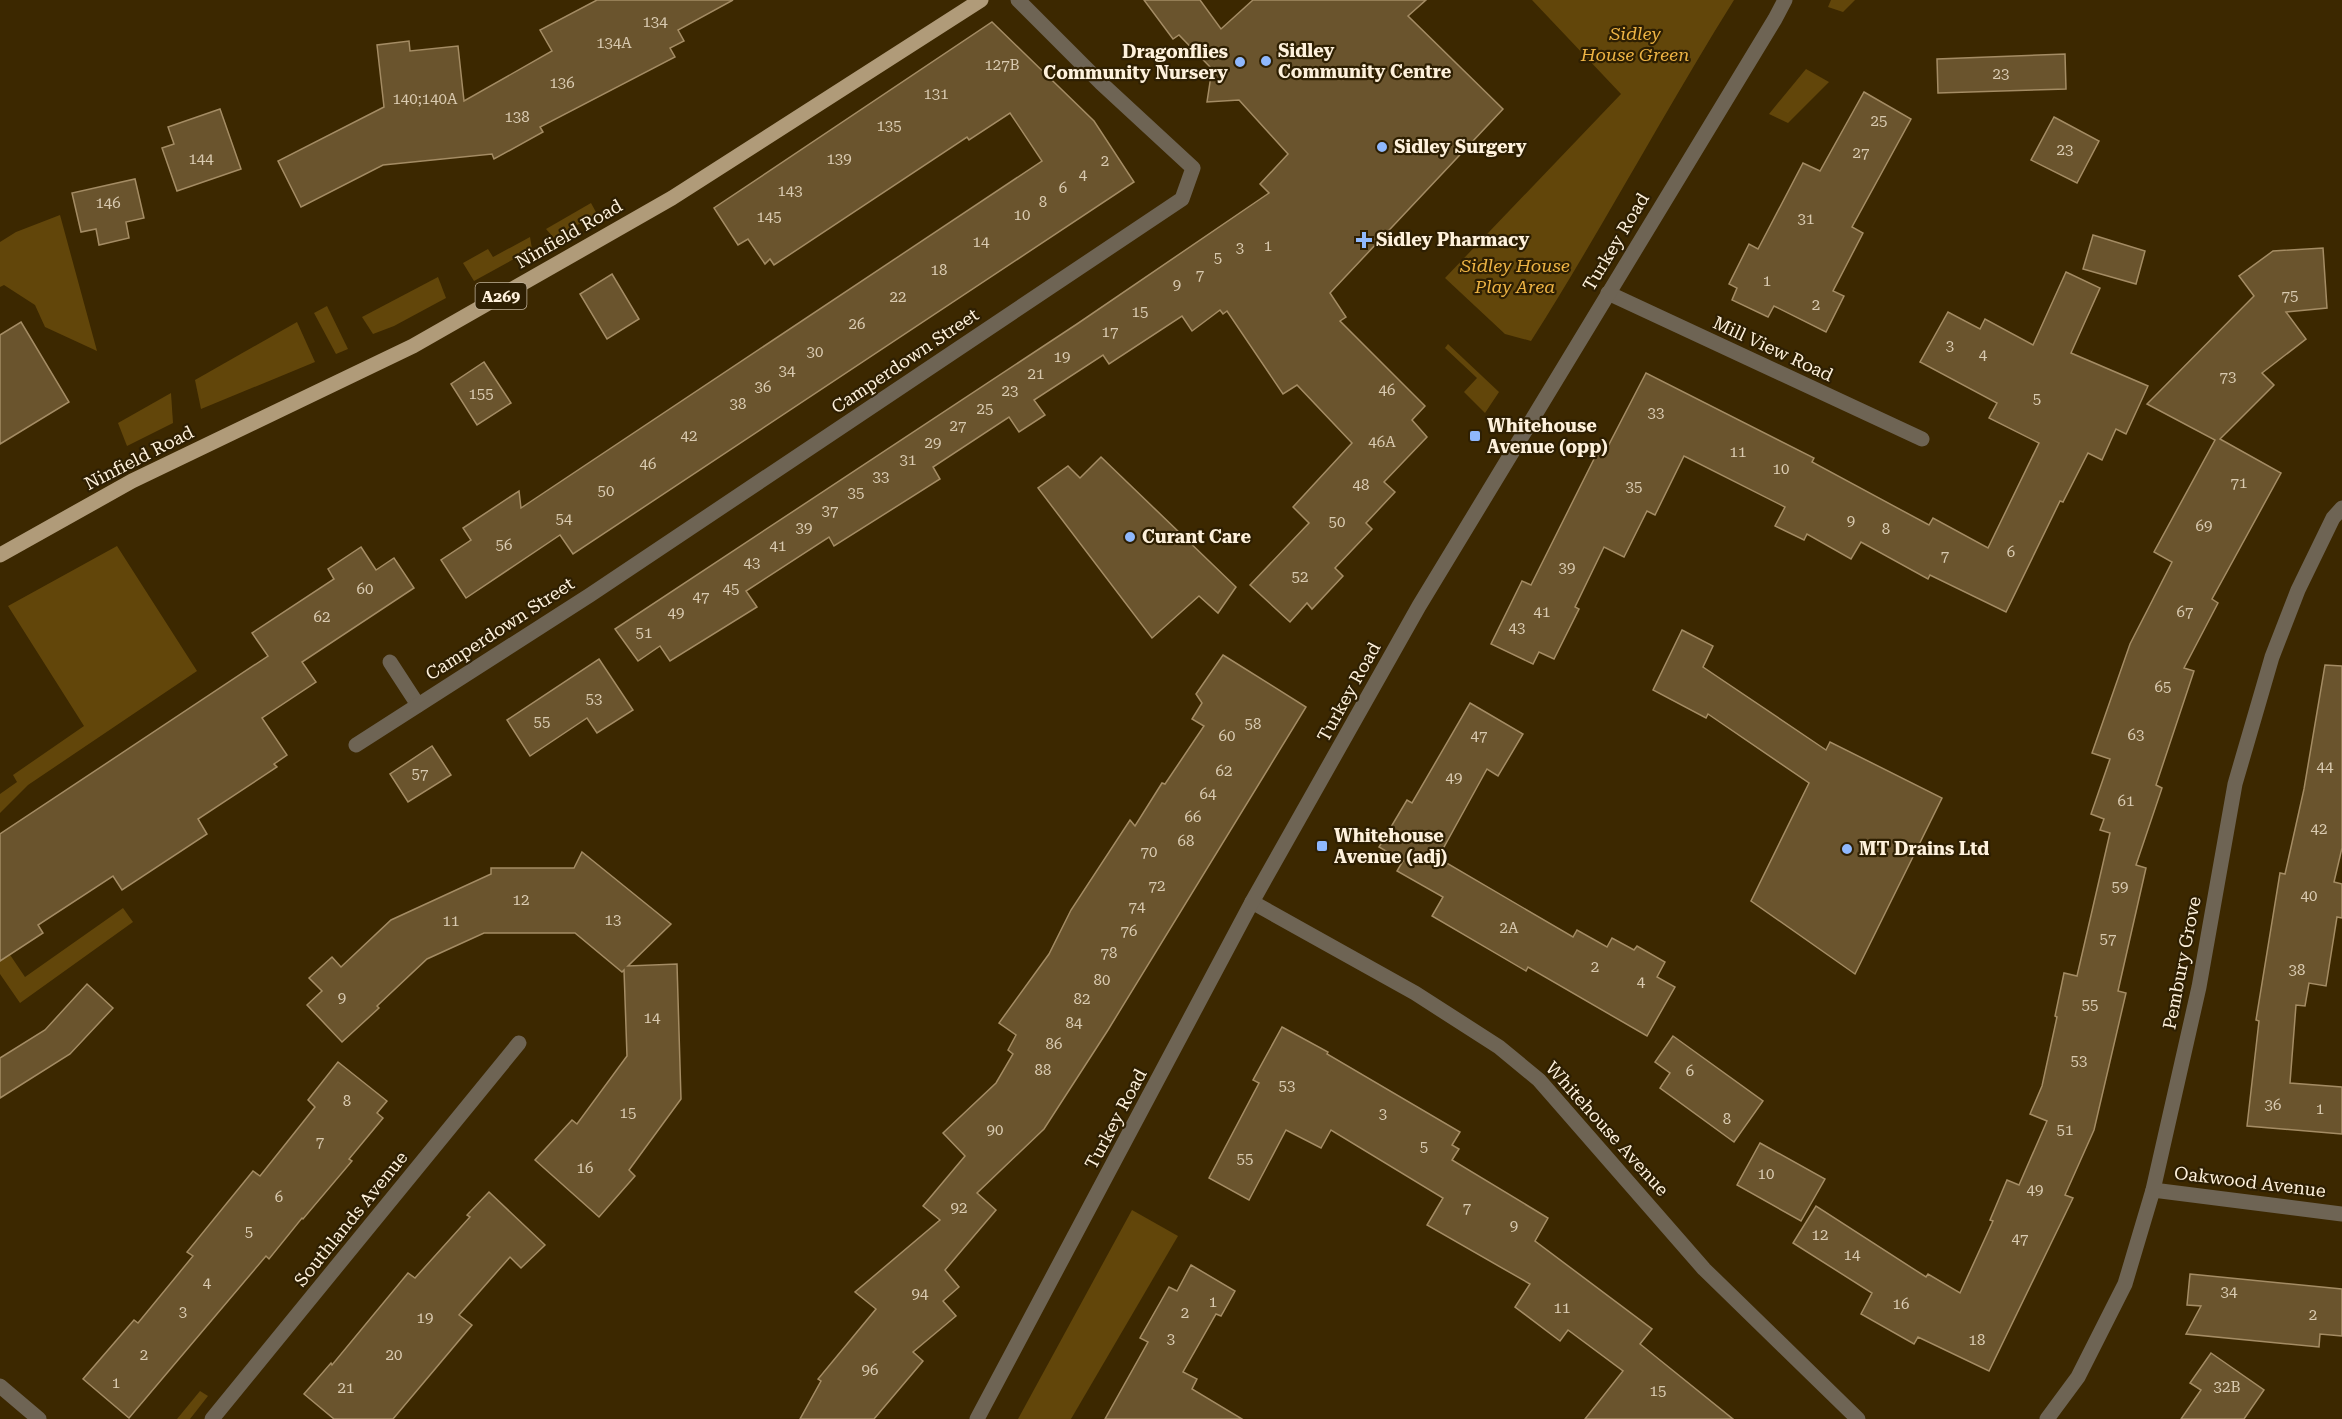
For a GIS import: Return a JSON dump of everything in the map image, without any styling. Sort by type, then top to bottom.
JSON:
[{"type":"main road","name":"Ninfield Road","points":[[0,555],[132,481],[413,346],[672,198],[981,0]]},
{"type":"street","name":"Camperdown Street","points":[[356,745],[600,588],[1182,200],[1193,168],[1101,83],[1018,0]]},
{"type":"street","name":"Turkey Road","points":[[977,1419],[1252,902],[1419,606],[1785,0]]},
{"type":"street","name":"Mill View Road","points":[[1608,293],[1922,439]]},
{"type":"street","name":"Pembury Grove","points":[[2047,1419],[2078,1377],[2125,1284],[2153,1190],[2199,987],[2235,784],[2272,657],[2298,590],[2333,518],[2342,508]]},
{"type":"street","name":"Camperdown Street","points":[[390,662],[418,705]]},
{"type":"street","name":"Whitehouse Avenue","points":[[1252,902],[1415,993],[1499,1047],[1539,1080],[1704,1269],[1858,1419]]},
{"type":"street","name":"Southlands Avenue","points":[[212,1419],[519,1042]]},
{"type":"street","name":"Oakwood Avenue","points":[[2153,1190],[2342,1214]]},
{"type":"street","points":[[0,1386],[39,1419]]},
{"type":"green space","points":[[1532,0],[1734,0],[1531,341],[1505,334],[1445,278],[1621,94]]},
{"type":"green space","points":[[1831,0],[1855,0],[1843,12],[1828,7]]},
{"type":"green space","points":[[1806,69],[1829,82],[1788,123],[1769,114]]},
{"type":"green space","points":[[591,203],[597,214],[554,238],[546,229]]},
{"type":"green space","points":[[60,215],[97,351],[45,327],[35,305],[4,285],[0,287],[0,242],[16,232]]},
{"type":"green space","points":[[530,237],[532,249],[474,281],[463,263],[488,249],[493,257]]},
{"type":"green space","points":[[438,277],[446,298],[394,326],[373,334],[362,317]]},
{"type":"green space","points":[[327,306],[348,349],[336,354],[314,313]]},
{"type":"green space","points":[[297,322],[315,362],[201,409],[195,380]]},
{"type":"green space","points":[[1448,344],[1499,392],[1485,413],[1464,392],[1477,378],[1445,348]]},
{"type":"green space","points":[[171,393],[173,423],[127,446],[118,423]]},
{"type":"green space","points":[[117,546],[197,671],[28,785],[0,813],[0,794],[17,782],[13,775],[84,726],[8,606]]},
{"type":"green space","points":[[123,908],[133,922],[20,1003],[0,974],[0,940],[25,977]]},
{"type":"green space","points":[[1132,1210],[1178,1236],[1071,1419],[1018,1419]]},
{"type":"green space","points":[[200,1391],[208,1396],[190,1419],[177,1419]]},
{"type":"building","points":[[597,0],[733,0],[678,30],[684,41],[670,48],[675,57],[540,127],[543,132],[494,159],[492,154],[383,165],[301,207],[278,161],[384,107],[377,45],[409,41],[410,51],[458,46],[464,101],[552,51],[540,30]]},
{"type":"building","points":[[1144,0],[1200,0],[1221,29],[1253,0],[1426,0],[1408,16],[1503,109],[1330,293],[1346,317],[1340,321],[1425,406],[1412,420],[1427,437],[1384,482],[1395,492],[1366,523],[1372,529],[1335,568],[1343,576],[1312,609],[1307,603],[1290,622],[1250,585],[1309,523],[1293,507],[1352,443],[1297,385],[1283,394],[1227,311],[1223,314],[1220,310],[1192,331],[1182,316],[1109,364],[1103,355],[1034,400],[1045,415],[1019,432],[1009,417],[933,467],[940,479],[834,546],[829,537],[746,591],[757,607],[670,661],[660,646],[638,661],[615,629],[1077,324],[1269,193],[1260,184],[1288,154],[1239,100],[1207,102],[1212,69],[1179,35],[1173,39]]},
{"type":"building","points":[[992,22],[1094,121],[1134,182],[573,554],[560,535],[466,598],[441,560],[471,540],[463,528],[519,491],[521,508],[1042,161],[1010,113],[969,140],[967,137],[774,265],[770,259],[765,264],[748,239],[738,245],[714,208]]},
{"type":"building","points":[[2065,54],[2066,89],[1938,93],[1937,59]]},
{"type":"building","points":[[1864,92],[1911,119],[1852,227],[1863,233],[1833,291],[1844,296],[1826,332],[1774,306],[1768,317],[1732,300],[1737,288],[1729,284],[1749,244],[1758,249],[1803,163],[1820,171]]},
{"type":"building","points":[[220,109],[241,169],[177,191],[162,148],[174,144],[168,127]]},
{"type":"building","points":[[2054,117],[2099,141],[2077,183],[2031,160]]},
{"type":"building","points":[[135,179],[144,218],[126,222],[129,238],[99,245],[96,229],[81,232],[72,193]]},
{"type":"building","points":[[2093,235],[2145,251],[2136,284],[2083,269]]},
{"type":"building","points":[[2323,248],[2327,308],[2286,312],[2306,339],[2262,373],[2274,385],[2220,439],[2281,473],[2212,599],[2218,603],[2184,668],[2194,671],[2156,785],[2162,788],[2136,865],[2146,868],[2118,991],[2126,993],[2094,1130],[2065,1195],[2073,1198],[1989,1371],[1918,1337],[1914,1344],[1861,1314],[1872,1293],[1793,1243],[1816,1206],[1926,1277],[1928,1274],[1960,1293],[1993,1221],[1990,1220],[2007,1180],[2019,1185],[2047,1121],[2030,1114],[2042,1086],[2064,973],[2077,976],[2110,833],[2100,830],[2104,819],[2091,814],[2110,759],[2092,753],[2130,644],[2172,562],[2154,552],[2215,440],[2147,404],[2254,296],[2239,276],[2273,251]]},
{"type":"building","points":[[2066,272],[2100,288],[2071,353],[2148,386],[2126,434],[2116,429],[2102,460],[2088,453],[2063,502],[2060,501],[2006,612],[1930,575],[1928,579],[1861,542],[1851,559],[1807,534],[1804,540],[1775,526],[1785,507],[1684,456],[1655,515],[1647,511],[1624,557],[1604,547],[1575,607],[1579,609],[1554,659],[1539,652],[1533,664],[1491,644],[1522,581],[1531,585],[1599,449],[1605,452],[1646,373],[1814,458],[1812,462],[1929,525],[1933,518],[1988,548],[2039,443],[1989,418],[1997,403],[1920,362],[1948,312],[1980,329],[1985,319],[2033,345]]},
{"type":"building","points":[[612,274],[639,319],[607,339],[580,294]]},
{"type":"building","points":[[21,322],[69,402],[0,444],[0,335]]},
{"type":"building","points":[[484,362],[511,403],[477,425],[451,384]]},
{"type":"building","name":"Curant Care","points":[[1101,457],[1236,587],[1218,613],[1199,596],[1152,638],[1038,488],[1068,466],[1080,478]]},
{"type":"building","points":[[361,547],[376,570],[394,558],[414,588],[302,662],[316,682],[262,718],[287,755],[274,764],[277,767],[198,819],[207,834],[122,890],[113,876],[38,925],[43,933],[0,961],[0,834],[268,656],[252,633],[334,579],[328,569]]},
{"type":"building","name":"MT Drains Ltd","points":[[1682,630],[1713,646],[1703,667],[1826,750],[1830,742],[1942,798],[1855,974],[1751,901],[1809,783],[1708,714],[1706,718],[1653,690]]},
{"type":"building","points":[[1223,655],[1306,707],[1108,1030],[1044,1129],[977,1193],[996,1210],[945,1270],[959,1287],[943,1301],[956,1316],[913,1352],[923,1361],[874,1419],[800,1419],[821,1381],[818,1379],[876,1309],[855,1292],[940,1220],[923,1206],[965,1156],[943,1133],[996,1083],[1013,1054],[1008,1050],[1016,1035],[999,1023],[1049,954],[1071,910],[1130,820],[1135,826],[1162,783],[1165,784],[1204,726],[1192,719],[1202,703],[1196,694]]},
{"type":"building","points":[[599,659],[633,710],[597,733],[587,718],[530,756],[507,720]]},
{"type":"building","points":[[2325,665],[2342,666],[2342,848],[2334,882],[2342,884],[2342,918],[2337,917],[2326,986],[2309,983],[2305,1006],[2296,1005],[2290,1083],[2342,1087],[2342,1134],[2247,1126],[2259,1021],[2256,1020],[2280,873],[2285,874],[2304,789]]},
{"type":"building","points":[[1470,703],[1523,734],[1498,776],[1487,769],[1438,858],[1573,937],[1577,930],[1607,947],[1612,938],[1634,950],[1637,946],[1665,962],[1657,977],[1675,987],[1647,1036],[1528,967],[1526,971],[1432,916],[1443,897],[1397,871],[1403,861],[1379,847],[1407,800],[1412,803]]},
{"type":"building","points":[[432,746],[451,775],[408,802],[390,774]]},
{"type":"building","points":[[582,852],[671,924],[628,966],[677,964],[681,1099],[629,1170],[635,1176],[599,1217],[535,1160],[572,1120],[577,1124],[627,1056],[624,970],[622,972],[575,933],[484,933],[427,959],[342,1042],[307,1005],[322,991],[309,978],[332,957],[341,967],[391,920],[491,874],[491,868],[574,868]]},
{"type":"building","points":[[87,984],[113,1008],[70,1054],[0,1098],[0,1058],[45,1030]]},
{"type":"building","points":[[1282,1027],[1328,1052],[1327,1054],[1460,1132],[1452,1145],[1459,1149],[1452,1160],[1548,1218],[1535,1241],[1652,1329],[1640,1344],[1733,1419],[1585,1419],[1623,1371],[1568,1330],[1560,1341],[1515,1307],[1530,1284],[1427,1225],[1443,1198],[1331,1130],[1321,1148],[1286,1130],[1249,1200],[1209,1178],[1259,1083],[1253,1080]]},
{"type":"building","points":[[1673,1036],[1763,1101],[1734,1142],[1660,1088],[1670,1073],[1655,1062]]},
{"type":"building","points":[[338,1062],[387,1101],[377,1113],[383,1118],[349,1159],[352,1161],[303,1219],[269,1259],[266,1256],[129,1418],[83,1379],[134,1320],[138,1323],[193,1256],[187,1252],[253,1171],[260,1176],[315,1107],[308,1100]]},
{"type":"building","points":[[1760,1143],[1825,1179],[1801,1221],[1737,1185]]},
{"type":"building","points":[[489,1192],[545,1245],[521,1268],[510,1257],[459,1315],[472,1325],[393,1419],[334,1419],[304,1394],[331,1363],[332,1365],[408,1273],[415,1278],[470,1217],[467,1215]]},
{"type":"building","points":[[1191,1265],[1235,1291],[1221,1316],[1216,1314],[1183,1372],[1197,1379],[1192,1389],[1242,1419],[1105,1419],[1148,1342],[1140,1338],[1169,1287],[1177,1291]]},
{"type":"building","points":[[2190,1274],[2342,1289],[2342,1336],[2320,1334],[2319,1347],[2186,1334],[2201,1306],[2187,1305]]},
{"type":"building","points":[[2211,1353],[2264,1390],[2244,1419],[2181,1419],[2201,1390],[2190,1383]]},
{"type":"place","name":"Sidley Community Centre","points":[[1266,61]]},
{"type":"place","name":"Dragonflies Community Nursery","points":[[1240,62]]},
{"type":"place","name":"Sidley Surgery","points":[[1382,147]]},
{"type":"place","name":"Sidley Pharmacy","points":[[1364,240]]},
{"type":"place","name":"Whitehouse Avenue (opp)","points":[[1475,436]]},
{"type":"place","name":"Curant Care","points":[[1130,537]]},
{"type":"place","name":"Whitehouse Avenue (adj)","points":[[1322,846]]},
{"type":"place","name":"MT Drains Ltd","points":[[1847,849]]},
{"type":"park label","name":"Sidley House Green","points":[[1635,44]]},
{"type":"park label","name":"Sidley House Play Area","points":[[1515,276]]}]
